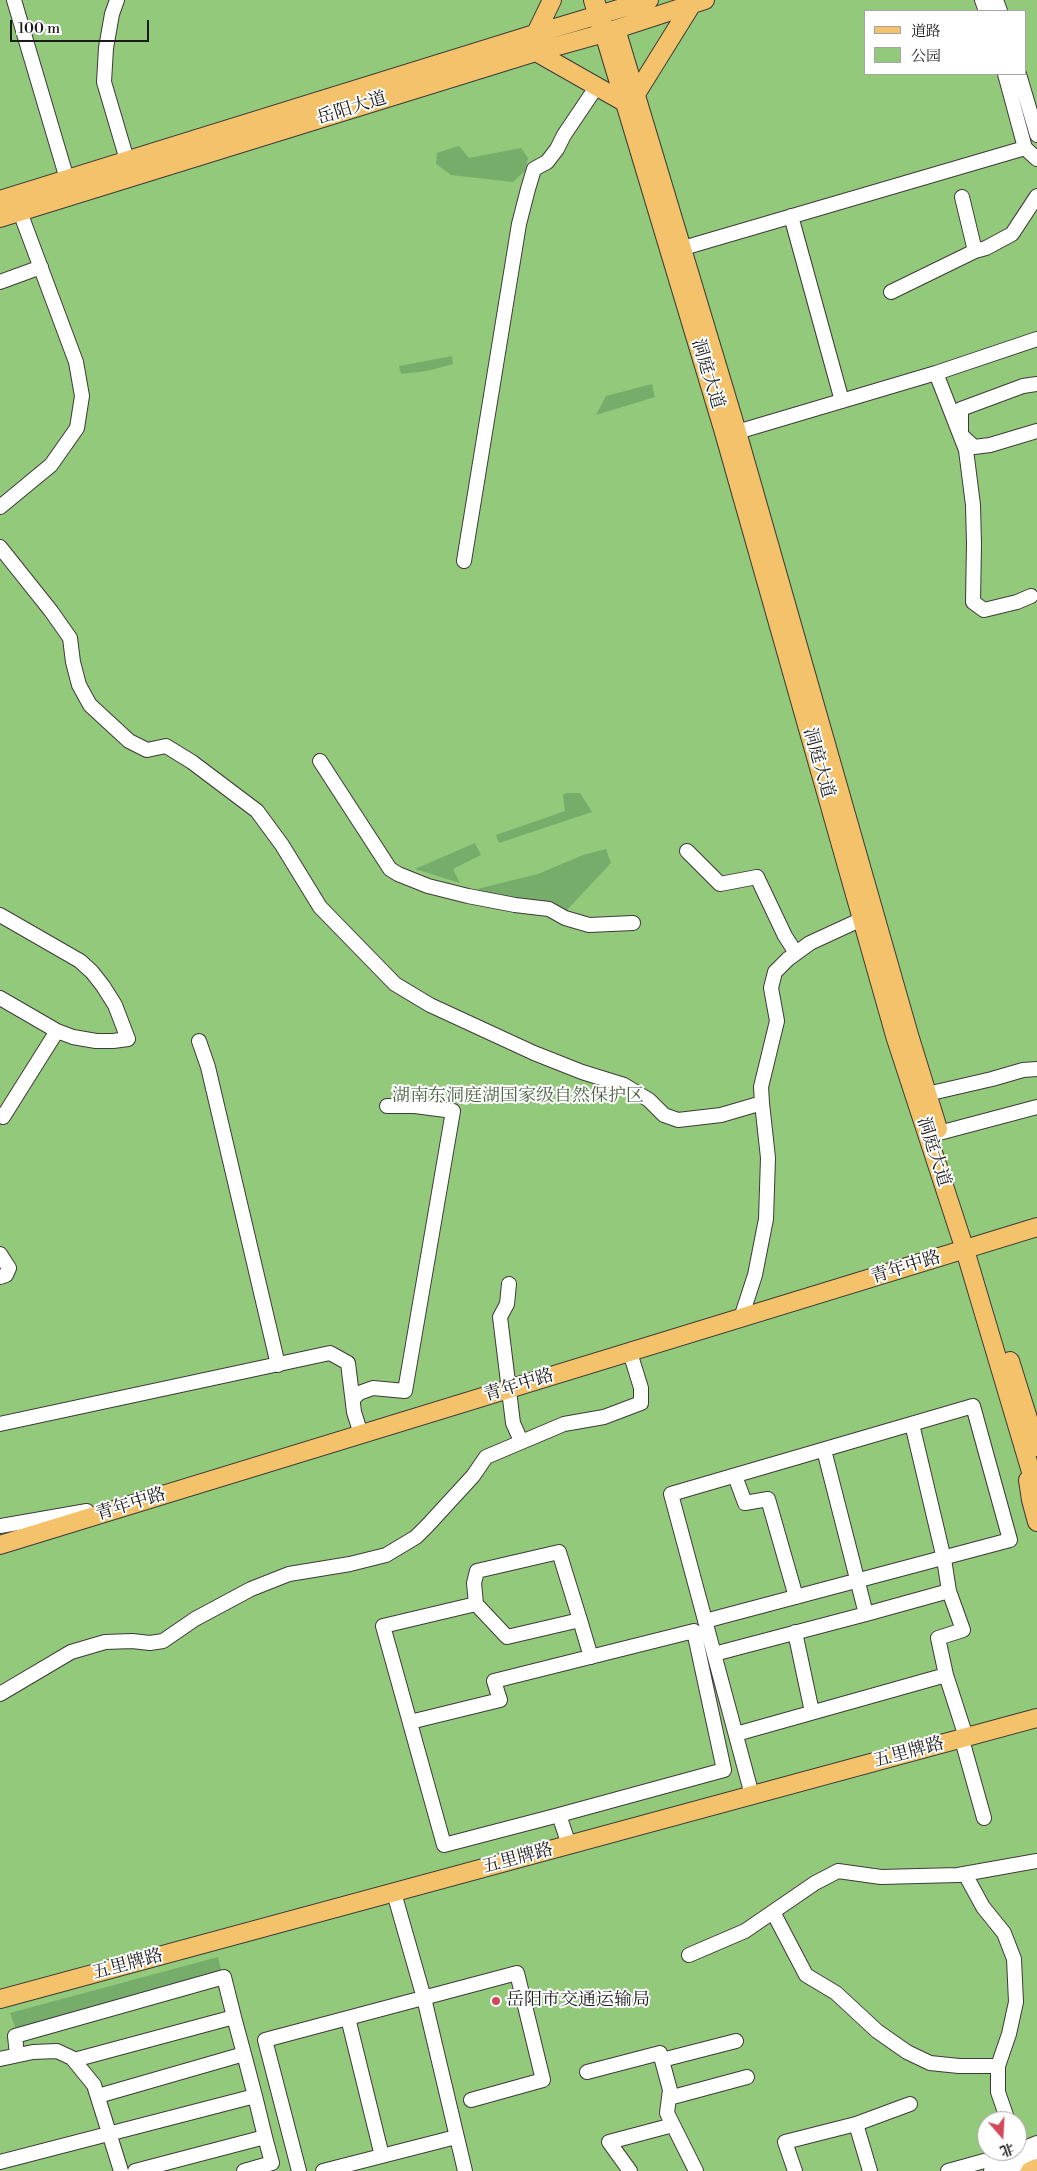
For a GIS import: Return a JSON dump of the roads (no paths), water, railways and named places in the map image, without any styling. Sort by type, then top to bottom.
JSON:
[{"type":"main road","points":[[536,33],[552,0]]},
{"type":"main road","name":"岳阳大道","points":[[0,200],[536,33],[605,15],[649,0]]},
{"type":"main road","name":"岳阳大道","points":[[0,218],[536,52],[605,15],[698,2]]},
{"type":"main road","points":[[536,52],[597,86],[630,98],[698,2]]},
{"type":"main road","name":"洞庭大道","points":[[605,15],[676,250],[737,432],[939,1132],[971,1252]]},
{"type":"main road","name":"洞庭大道","points":[[676,250],[723,429],[896,1039],[971,1252],[1034,1449],[1037,1492]]},
{"type":"main road","name":"青年中路","points":[[971,1252],[1037,1227]]},
{"type":"main road","name":"青年中路","points":[[0,1544],[509,1393],[741,1318],[971,1252],[1037,1237]]},
{"type":"main road","points":[[0,1554],[509,1393],[632,1359],[971,1252]]},
{"type":"main road","points":[[1034,1449],[1031,1500],[1037,1522]]},
{"type":"main road","name":"五里牌路","points":[[0,2007],[396,1900],[965,1742],[1037,1718]]},
{"type":"main road","name":"五里牌路","points":[[0,1999],[752,1795],[965,1742],[1037,1727]]},
{"type":"street","points":[[14,0],[68,179]]},
{"type":"street","points":[[117,0],[112,14],[106,48],[104,82],[127,160]]},
{"type":"street","points":[[1005,75],[1025,148],[1037,159]]},
{"type":"street","points":[[1018,75],[1037,135]]},
{"type":"street","points":[[464,561],[519,224],[528,189],[534,169],[547,162],[557,149],[564,135],[597,86]]},
{"type":"street","points":[[676,250],[1025,148]]},
{"type":"street","points":[[890,292],[1012,234],[1037,196]]},
{"type":"street","points":[[962,197],[976,251]]},
{"type":"street","points":[[0,507],[51,465],[77,428],[82,396],[76,362],[20,212]]},
{"type":"street","points":[[791,216],[842,401]]},
{"type":"street","points":[[0,282],[41,267]]},
{"type":"street","points":[[737,432],[936,373],[1037,339]]},
{"type":"street","points":[[936,373],[966,450],[973,505],[973,602],[984,610],[1031,596]]},
{"type":"street","points":[[1037,384],[1024,386],[961,409],[961,436],[974,447],[990,446],[1037,431]]},
{"type":"street","points":[[0,547],[70,638],[73,662],[79,685],[90,706],[129,741],[147,750],[166,746],[192,762],[256,811],[282,846],[320,907],[396,984],[430,1005],[507,1041],[582,1072],[624,1085],[649,1100],[664,1115],[678,1120],[721,1115],[762,1103]]},
{"type":"street","points":[[320,761],[390,869],[398,874],[428,886],[468,896],[549,909],[565,918],[589,925],[633,922]]},
{"type":"street","points":[[686,851],[720,884],[757,877],[785,936],[796,953]]},
{"type":"street","points":[[0,915],[80,961],[92,972],[115,1005],[128,1039],[112,1042],[96,1041],[57,1031],[0,998]]},
{"type":"street","points":[[741,1318],[755,1275],[766,1219],[768,1158],[760,1087],[776,1021],[771,988],[775,972],[810,943],[862,918]]},
{"type":"street","points":[[0,1115],[3,1117],[57,1031]]},
{"type":"street","points":[[199,1041],[208,1067],[278,1364]]},
{"type":"street","points":[[927,1094],[1023,1070],[1037,1069]]},
{"type":"street","points":[[353,1399],[373,1388],[404,1391],[454,1111],[415,1106],[387,1106]]},
{"type":"street","points":[[939,1132],[1037,1107]]},
{"type":"street","points":[[0,1254],[9,1268],[6,1275],[0,1277]]},
{"type":"street","points":[[509,1284],[508,1304],[500,1317],[513,1423],[521,1441]]},
{"type":"street","points":[[0,1424],[330,1353],[348,1363],[359,1428]]},
{"type":"street","points":[[0,1694],[71,1652],[105,1642],[132,1641],[150,1643],[163,1640],[195,1619],[251,1589],[289,1574],[350,1564],[386,1555],[416,1537],[473,1476],[486,1457],[564,1424],[604,1417],[641,1403],[641,1388],[632,1359]]},
{"type":"street","points":[[705,1621],[1010,1540],[973,1406],[671,1494],[705,1621],[736,1734],[752,1795]]},
{"type":"street","points":[[912,1424],[944,1559],[949,1591],[963,1630],[938,1638],[984,1818]]},
{"type":"street","points":[[824,1450],[866,1614]]},
{"type":"street","points":[[735,1476],[745,1503],[768,1499],[796,1597]]},
{"type":"street","points":[[0,1526],[87,1511],[92,1517]]},
{"type":"street","points":[[580,1620],[507,1637],[476,1604],[474,1583],[477,1571],[559,1552],[580,1620],[591,1657]]},
{"type":"street","points":[[714,1654],[949,1591]]},
{"type":"street","points":[[410,1722],[500,1700],[494,1681],[694,1631],[724,1770],[444,1845],[383,1626],[476,1604]]},
{"type":"street","points":[[795,1632],[812,1712]]},
{"type":"street","points":[[736,1734],[946,1675]]},
{"type":"street","points":[[558,1815],[569,1845]]},
{"type":"street","points":[[689,1955],[745,1931],[815,1883],[838,1871],[881,1877],[965,1874],[1037,1862]]},
{"type":"street","points":[[965,1874],[983,1907],[1004,1933],[1014,1959],[1016,2002],[1009,2034],[998,2066],[998,2092],[1005,2111]]},
{"type":"street","points":[[396,1900],[424,1998],[465,2171]]},
{"type":"street","points":[[773,1912],[806,1975],[836,1993],[877,2031],[907,2052],[930,2063],[959,2066],[998,2066]]},
{"type":"street","points":[[300,2171],[265,2040],[517,1973],[543,2080],[471,2100]]},
{"type":"street","points":[[17,2055],[15,2036],[224,1977],[272,2163],[244,2171]]},
{"type":"street","points":[[74,2060],[234,2017]]},
{"type":"street","points":[[348,2018],[382,2156]]},
{"type":"street","points":[[662,2060],[736,2041]]},
{"type":"street","points":[[0,2059],[32,2052],[57,2051],[74,2060],[94,2086],[111,2134],[121,2171]]},
{"type":"street","points":[[587,2072],[660,2053],[670,2090],[667,2113],[696,2171]]},
{"type":"street","points":[[98,2096],[244,2054]]},
{"type":"street","points":[[669,2098],[747,2078]]},
{"type":"street","points":[[0,2162],[255,2096]]},
{"type":"street","points":[[795,2171],[785,2142],[856,2124],[910,2104]]},
{"type":"street","points":[[856,2124],[870,2171]]},
{"type":"street","points":[[630,2171],[609,2142],[673,2125]]},
{"type":"street","points":[[135,2171],[265,2137]]},
{"type":"street","points":[[322,2171],[456,2137]]},
{"type":"street","points":[[948,2171],[1031,2154]]},
{"type":"street","points":[[991,2171],[1026,2162],[1031,2154]]},
{"type":"place","name":"岳阳市交通运输局","points":[[496,2001]]},
{"type":"park label","name":"湖南东洞庭湖国家级自然保护区","points":[[518,1097]]}]
